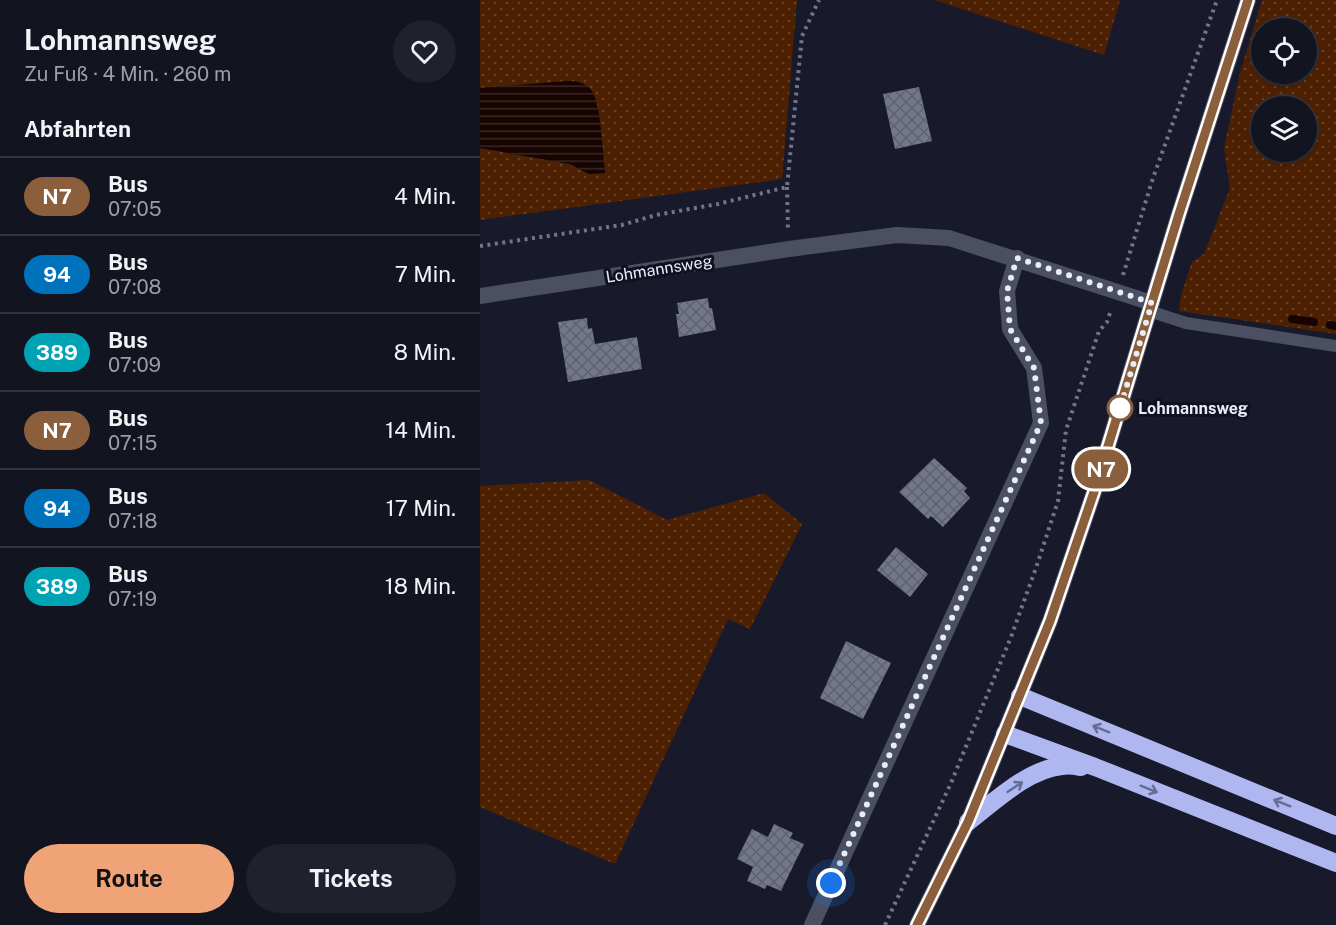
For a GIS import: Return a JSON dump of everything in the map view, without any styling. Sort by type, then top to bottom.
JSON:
[{"type":"highway","points":[[1020,696],[1336,826]]},
{"type":"highway","points":[[1005,734],[1095,767],[1336,863]]},
{"type":"highway","points":[[968,822],[1009,790],[1041,772],[1061,766],[1095,767]]},
{"type":"street","points":[[918,925],[968,822],[1050,621],[1094,492],[1150,307],[1248,0]]},
{"type":"street","name":"Lohmannsweg","points":[[480,296],[897,235],[949,238],[1017,258],[1150,307]]},
{"type":"street","points":[[812,925],[1041,423],[1034,368],[1010,329],[1007,291],[1017,258]]},
{"type":"lane","points":[[1150,307],[1186,323],[1336,346]]},
{"type":"path","points":[[789,249],[787,187],[802,36],[819,0]]},
{"type":"path","points":[[885,925],[951,783],[1011,637],[1058,501],[1066,430],[1071,411],[1099,331],[1107,322],[1131,255],[1153,178],[1217,0]]},
{"type":"path","points":[[480,246],[621,225],[656,215],[718,204],[787,187]]},
{"type":"shaded area","points":[[480,0],[797,0],[782,179],[480,220],[480,148],[570,164],[589,174],[605,173],[599,113],[592,91],[504,86],[480,88]]},
{"type":"shaded area","points":[[934,0],[1120,0],[1104,55]]},
{"type":"shaded area","points":[[1262,0],[1336,0],[1336,334],[1179,311],[1181,295],[1192,262],[1204,254],[1230,188],[1224,148],[1240,73],[1251,36],[1251,84],[1317,84],[1317,18],[1257,18]]},
{"type":"shaded area","points":[[567,81],[584,84],[592,91],[595,98],[600,118],[605,173],[589,174],[570,164],[480,148],[480,88]]},
{"type":"shaded area","points":[[589,480],[667,520],[764,493],[802,524],[750,629],[728,619],[615,864],[480,807],[480,486]]},
{"type":"building","points":[[919,87],[932,141],[895,149],[883,94]]},
{"type":"building","points":[[708,298],[716,330],[679,337],[677,303]]},
{"type":"building","points":[[587,318],[588,329],[592,328],[595,344],[637,337],[642,369],[568,382],[558,322]]},
{"type":"building","points":[[934,458],[967,488],[964,491],[970,498],[943,527],[931,516],[928,519],[899,492]]},
{"type":"building","points":[[896,547],[928,574],[910,597],[877,570]]},
{"type":"building","points":[[846,641],[891,663],[863,719],[820,698]]},
{"type":"building","points":[[774,824],[793,833],[790,838],[804,844],[781,891],[767,885],[765,889],[747,881],[753,867],[737,859],[752,829],[768,837]]},
{"type":"waterway","points":[[1292,319],[1314,322]]},
{"type":"waterway","points":[[1330,325],[1336,326]]},
{"type":"bus line","name":"N7","points":[[917,925],[968,822],[1050,621],[1094,492],[1179,214],[1248,0]]},
{"type":"place","name":"Lohmannsweg","points":[[1120,408]]},
{"type":"route","points":[[831,883],[1041,423],[1034,368],[1010,329],[1007,291],[1017,258],[1152,303],[1120,408]]}]
